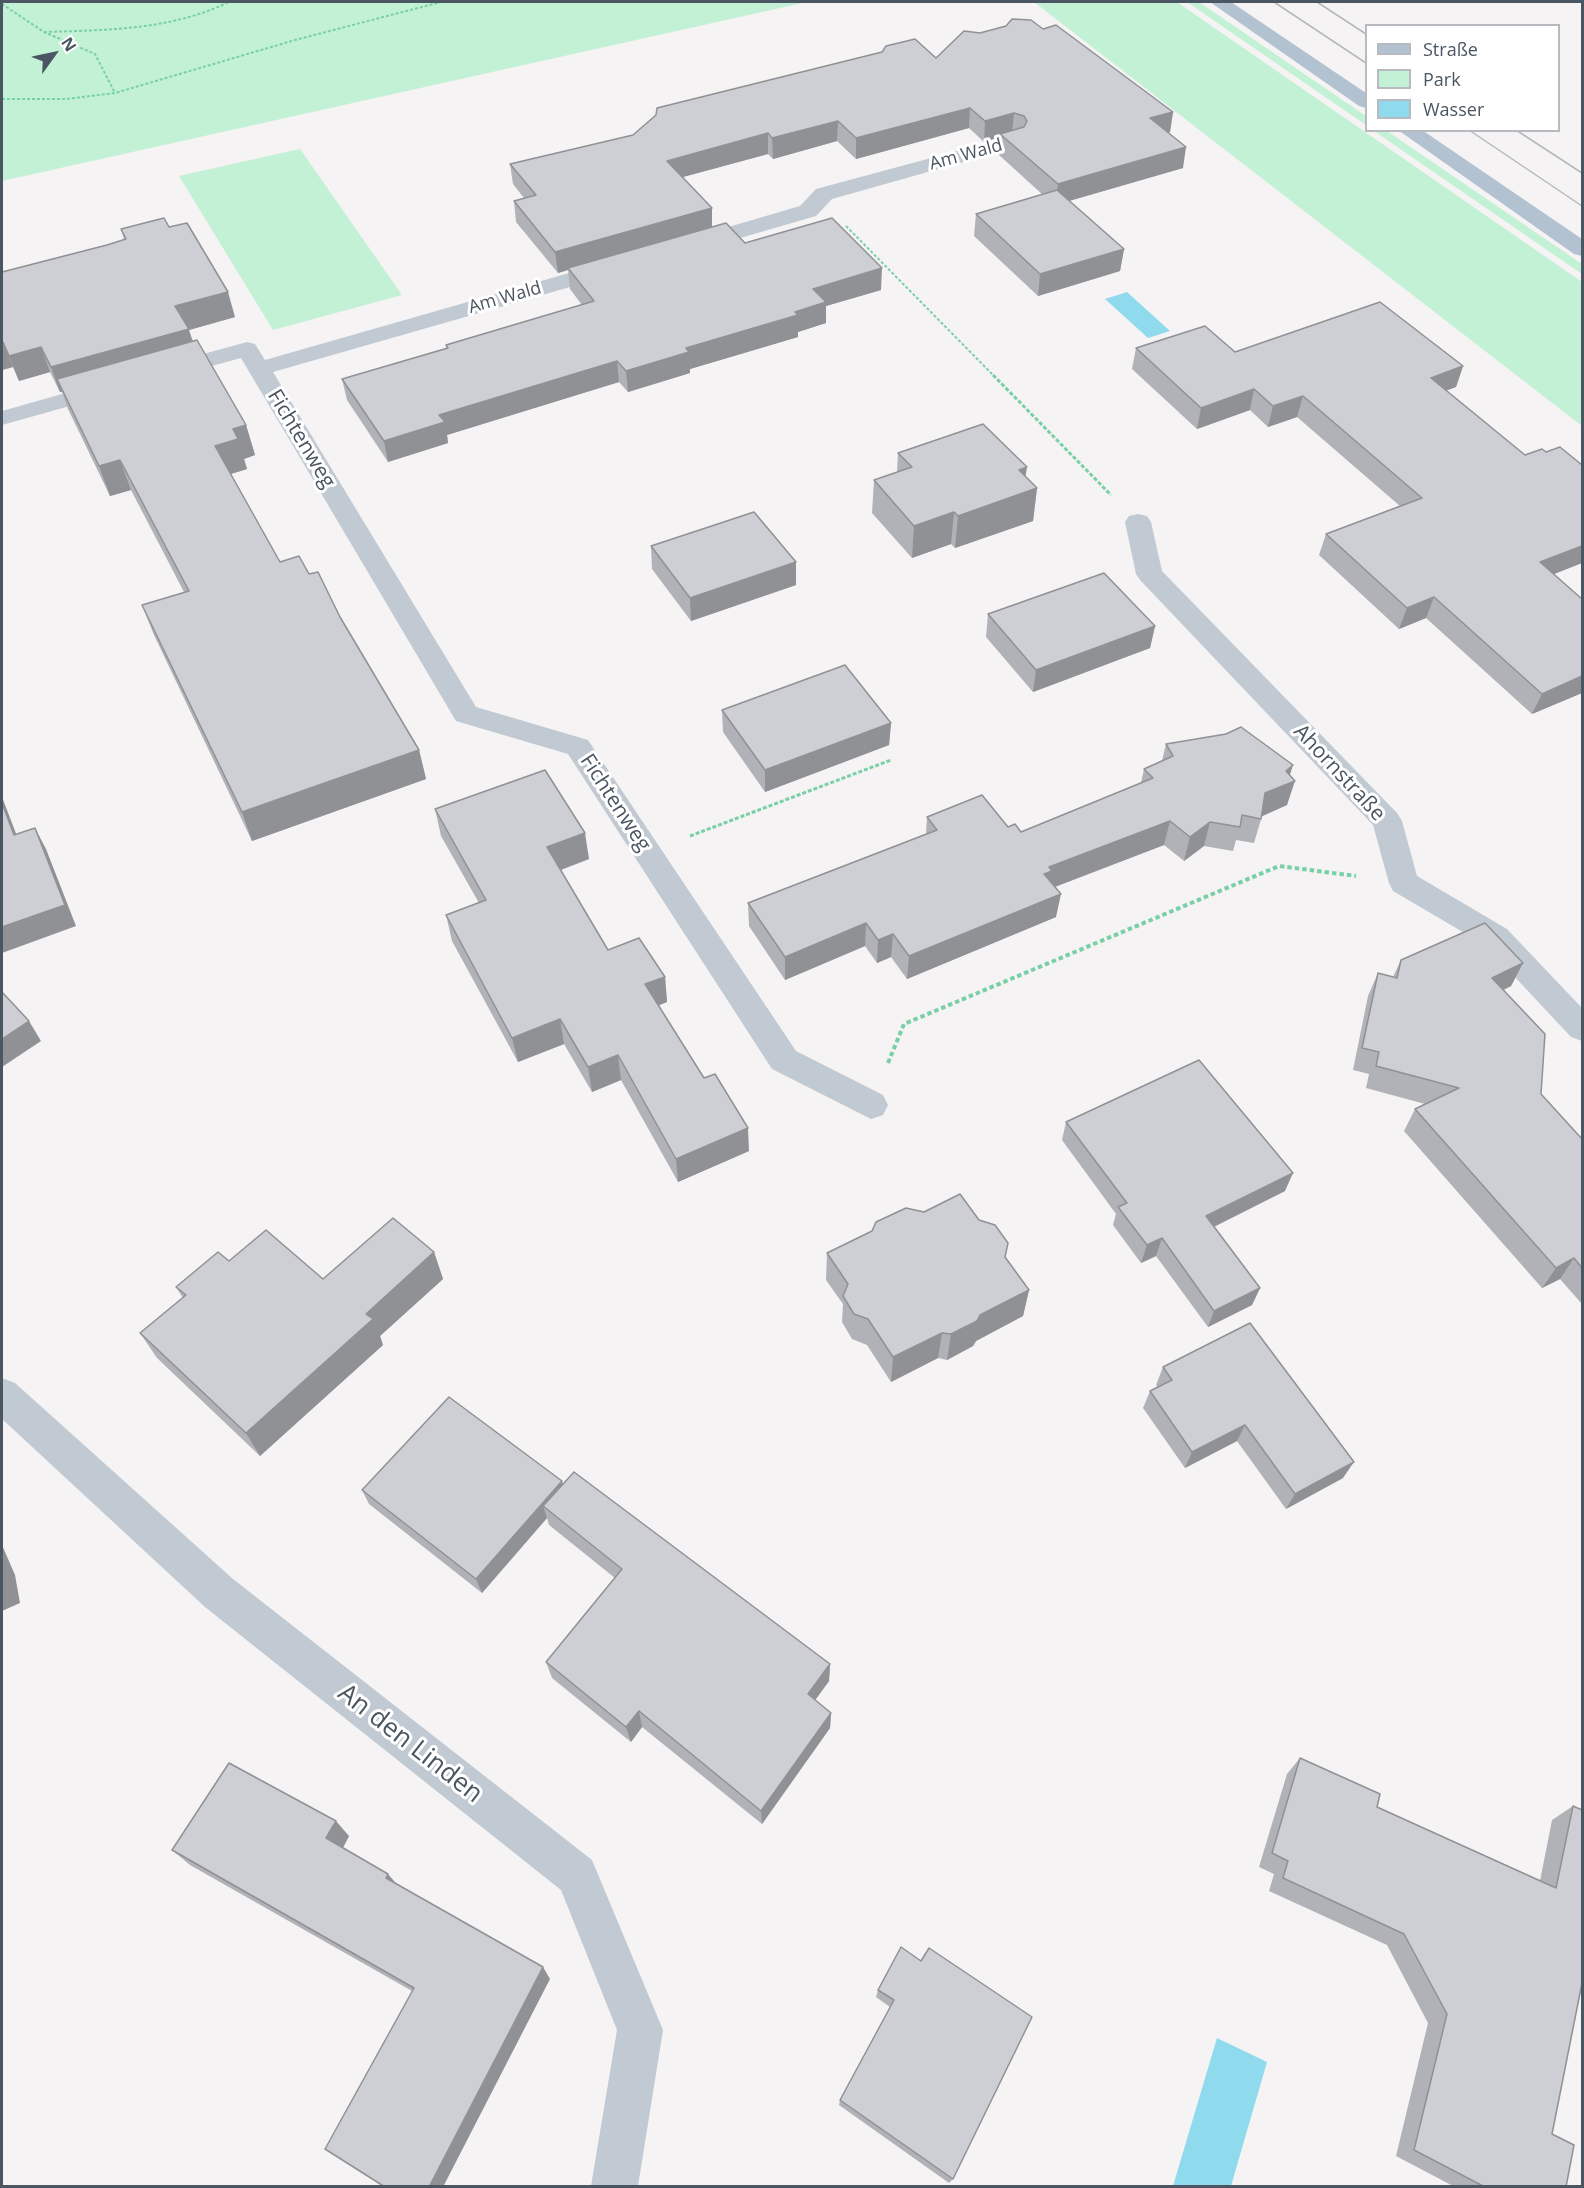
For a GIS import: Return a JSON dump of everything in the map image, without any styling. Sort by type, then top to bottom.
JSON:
[{"type":"main road","points":[[1219,2],[1365,101]]},
{"type":"main road","points":[[1411,132],[1582,249]]},
{"type":"street","name":"Am Wald","points":[[671,251],[808,211],[824,194],[1013,142]]},
{"type":"street","name":"Am Wald","points":[[259,369],[636,261]]},
{"type":"street","points":[[146,377],[247,349],[259,369]]},
{"type":"street","name":"Fichtenweg","points":[[259,369],[466,714],[578,747],[784,1060],[870,1105]]},
{"type":"street","points":[[2,418],[124,383]]},
{"type":"street","name":"Ahornstraße","points":[[1138,522],[1149,574],[1387,821],[1404,883]]},
{"type":"street","points":[[1404,883],[1496,937],[1582,1028]]},
{"type":"street","name":"An den Linden","points":[[2,1395],[219,1593],[577,1875],[640,2030],[615,2187]]},
{"type":"path","points":[[44,32],[132,28],[205,13],[229,2]]},
{"type":"path","points":[[2,99],[66,99],[115,93],[295,40],[441,2]]},
{"type":"path","points":[[2,4],[44,32],[95,54],[115,93]]},
{"type":"path","points":[[808,211],[836,216],[1138,522]]},
{"type":"path","points":[[647,852],[891,760]]},
{"type":"path","points":[[870,1105],[904,1024],[1279,866],[1404,883]]},
{"type":"green space","points":[[2,2],[807,2],[2,181]]},
{"type":"green space","points":[[1034,2],[1177,2],[1582,282],[1582,426]]},
{"type":"green space","points":[[1187,2],[1199,2],[1365,115],[1365,124]]},
{"type":"green space","points":[[1375,132],[1388,132],[1582,264],[1582,274]]},
{"type":"green space","points":[[300,149],[402,295],[273,330],[179,176]]},
{"type":"water","points":[[1127,292],[1170,331],[1148,338],[1105,299]]},
{"type":"water","points":[[1217,2038],[1267,2062],[1231,2186],[1173,2186]]},
{"type":"building","points":[[1012,19],[1031,20],[1043,29],[1056,25],[1173,112],[1150,118],[1186,147],[1058,184],[1000,134],[1024,127],[1027,121],[1024,116],[1014,113],[985,121],[970,108],[856,138],[838,121],[772,138],[768,133],[667,161],[712,208],[555,252],[514,201],[536,195],[510,164],[633,135],[656,115],[657,108],[882,52],[886,46],[915,39],[936,58],[964,31],[980,33],[1006,26]]},
{"type":"building","points":[[1057,190],[1124,249],[1040,274],[976,214]]},
{"type":"building","points":[[164,218],[169,227],[187,223],[228,292],[175,306],[189,329],[51,367],[41,347],[9,356],[2,342],[2,272],[126,239],[121,229]]},
{"type":"building","points":[[832,218],[882,268],[813,289],[826,302],[795,312],[798,315],[686,348],[689,352],[626,371],[617,361],[439,415],[445,422],[384,441],[342,379],[594,301],[568,268],[726,223],[745,243]]},
{"type":"building","points":[[1380,302],[1463,366],[1431,378],[1525,455],[1542,449],[1546,452],[1560,447],[1582,465],[1582,546],[1540,562],[1582,599],[1582,676],[1542,694],[1434,597],[1407,608],[1326,534],[1422,498],[1303,396],[1273,406],[1254,389],[1201,408],[1136,348],[1205,326],[1235,352]]},
{"type":"building","points":[[197,340],[246,425],[233,429],[238,439],[215,446],[280,562],[299,556],[309,574],[318,572],[340,617],[419,750],[242,812],[142,605],[189,591],[120,460],[99,466],[57,379]]},
{"type":"building","points":[[983,424],[1027,467],[1019,470],[1037,488],[958,516],[954,512],[914,526],[874,480],[912,467],[898,453]]},
{"type":"building","points":[[754,512],[796,562],[690,598],[651,546]]},
{"type":"building","points":[[1104,573],[1155,626],[1036,670],[988,614]]},
{"type":"building","points":[[845,665],[891,723],[765,770],[722,710]]},
{"type":"building","points":[[1241,727],[1293,765],[1286,771],[1295,781],[1265,793],[1261,819],[1242,815],[1240,827],[1210,822],[1190,837],[1170,821],[1049,867],[1052,871],[1044,874],[1061,894],[909,956],[893,934],[878,940],[866,923],[785,957],[748,903],[937,830],[927,817],[982,795],[1008,827],[1015,824],[1021,832],[1153,778],[1144,769],[1173,756],[1166,744],[1226,734]]},
{"type":"building","points":[[545,770],[585,833],[547,847],[608,950],[639,938],[665,977],[645,984],[704,1078],[715,1074],[748,1128],[676,1159],[618,1055],[588,1067],[560,1019],[512,1038],[446,915],[486,900],[435,809]]},
{"type":"building","points":[[2,803],[14,835],[35,828],[65,905],[2,927]]},
{"type":"building","points":[[1485,923],[1523,963],[1492,978],[1545,1034],[1541,1094],[1582,1139],[1582,1268],[1574,1258],[1556,1268],[1415,1109],[1459,1088],[1376,1066],[1379,1052],[1362,1048],[1378,973],[1397,978],[1401,960]]},
{"type":"building","points":[[2,992],[29,1021],[2,1039]]},
{"type":"building","points":[[1199,1060],[1293,1173],[1206,1216],[1260,1288],[1214,1311],[1162,1238],[1147,1245],[1118,1207],[1127,1203],[1066,1122]]},
{"type":"building","points":[[960,1194],[979,1220],[995,1225],[1008,1243],[1005,1257],[1029,1290],[980,1315],[977,1321],[951,1334],[942,1333],[893,1357],[868,1319],[854,1314],[843,1296],[848,1284],[827,1253],[872,1231],[876,1222],[906,1208],[924,1212]]},
{"type":"building","points":[[393,1218],[434,1252],[366,1314],[373,1319],[246,1433],[140,1333],[186,1295],[176,1287],[218,1252],[229,1261],[266,1230],[323,1279]]},
{"type":"building","points":[[1250,1323],[1354,1462],[1295,1494],[1245,1425],[1192,1452],[1150,1391],[1172,1380],[1163,1367]]},
{"type":"building","points":[[449,1397],[562,1481],[476,1579],[362,1490]]},
{"type":"building","points":[[574,1472],[830,1664],[808,1694],[831,1713],[761,1811],[639,1711],[626,1727],[546,1662],[622,1569],[543,1506]]},
{"type":"building","points":[[1300,1758],[1380,1794],[1377,1807],[1556,1888],[1573,1806],[1582,1810],[1582,1983],[1552,2134],[1574,2145],[1566,2187],[1485,2187],[1414,2150],[1447,2014],[1404,1934],[1283,1878],[1288,1861],[1272,1853]]},
{"type":"building","points":[[229,1763],[336,1821],[326,1838],[388,1874],[386,1878],[543,1967],[429,2187],[385,2187],[325,2149],[414,1988],[172,1850]]},
{"type":"building","points":[[901,1947],[921,1961],[929,1948],[1032,2017],[953,2179],[840,2100],[894,2000],[878,1990]]},
{"type":"tram line","points":[[1274,2],[1365,62]]},
{"type":"tram line","points":[[1317,2],[1365,33]]},
{"type":"tram line","points":[[1472,132],[1582,206]]},
{"type":"tram line","points":[[1519,132],[1582,173]]}]
